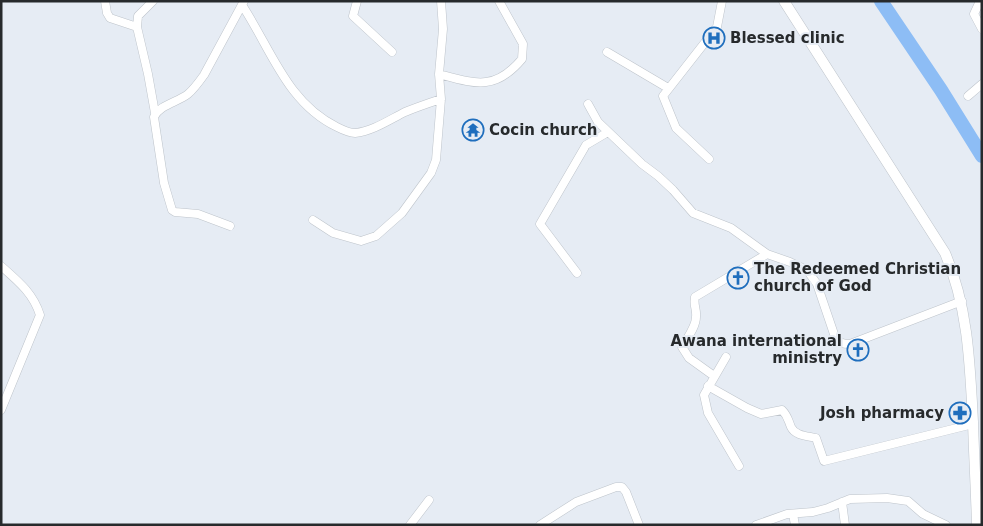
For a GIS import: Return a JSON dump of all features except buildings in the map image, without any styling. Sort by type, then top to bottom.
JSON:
[{"type":"main road","points":[[784,1],[945,253],[954,274],[962,301],[970,368],[978,524]]},
{"type":"street","points":[[105,1],[110,18],[137,27]]},
{"type":"street","points":[[153,1],[138,16],[137,27],[155,113],[154,117],[164,183],[172,210],[175,212],[198,214],[230,226]]},
{"type":"street","points":[[357,1],[353,16],[392,52]]},
{"type":"street","points":[[313,220],[333,233],[360,241],[376,236],[402,213],[431,173],[436,160],[441,99],[439,74],[443,29],[441,1]]},
{"type":"street","points":[[439,74],[471,82],[492,82],[504,77],[522,59],[523,44],[499,1]]},
{"type":"street","points":[[709,159],[676,128],[663,96],[717,27],[722,1]]},
{"type":"street","points":[[980,1],[974,14],[982,29]]},
{"type":"street","points":[[155,113],[187,95],[196,86],[204,75],[243,3]]},
{"type":"street","points":[[243,3],[287,84],[300,100],[324,121],[352,133],[368,131],[406,112],[441,99]]},
{"type":"street","points":[[607,52],[668,88]]},
{"type":"street","points":[[968,96],[982,84]]},
{"type":"street","points":[[588,104],[598,122],[642,164],[673,190],[693,214],[731,228],[767,254],[800,266],[814,278],[838,342],[850,344],[962,301]]},
{"type":"street","points":[[577,273],[540,224],[586,145],[608,132]]},
{"type":"street","points":[[714,376],[689,358],[682,347],[696,320],[695,297],[767,254]]},
{"type":"street","points":[[1,266],[36,301],[40,315],[1,410]]},
{"type":"street","points":[[726,356],[704,395],[708,413],[739,466]]},
{"type":"street","points":[[708,386],[761,414],[782,410],[789,416],[792,429],[797,434],[816,438],[824,461],[973,424]]},
{"type":"street","points":[[540,525],[576,502],[616,487],[622,487],[626,492],[639,525]]},
{"type":"street","points":[[756,525],[786,514],[813,512],[828,508],[850,499],[878,498],[908,501],[923,514],[946,525]]},
{"type":"street","points":[[410,525],[429,500]]},
{"type":"street","points":[[842,502],[845,525]]},
{"type":"street","points":[[794,514],[795,525]]},
{"type":"waterway","points":[[881,1],[941,90],[982,156]]},
{"type":"waterway","points":[[974,144],[982,143]]},
{"type":"place","name":"Blessed clinic","points":[[714,38]]},
{"type":"place","name":"Cocin church","points":[[473,130]]},
{"type":"place","name":"The Redeemed Christian church of God","points":[[738,278]]},
{"type":"place","name":"Awana international ministry","points":[[858,350]]},
{"type":"place","name":"Josh pharmacy","points":[[960,413]]}]
